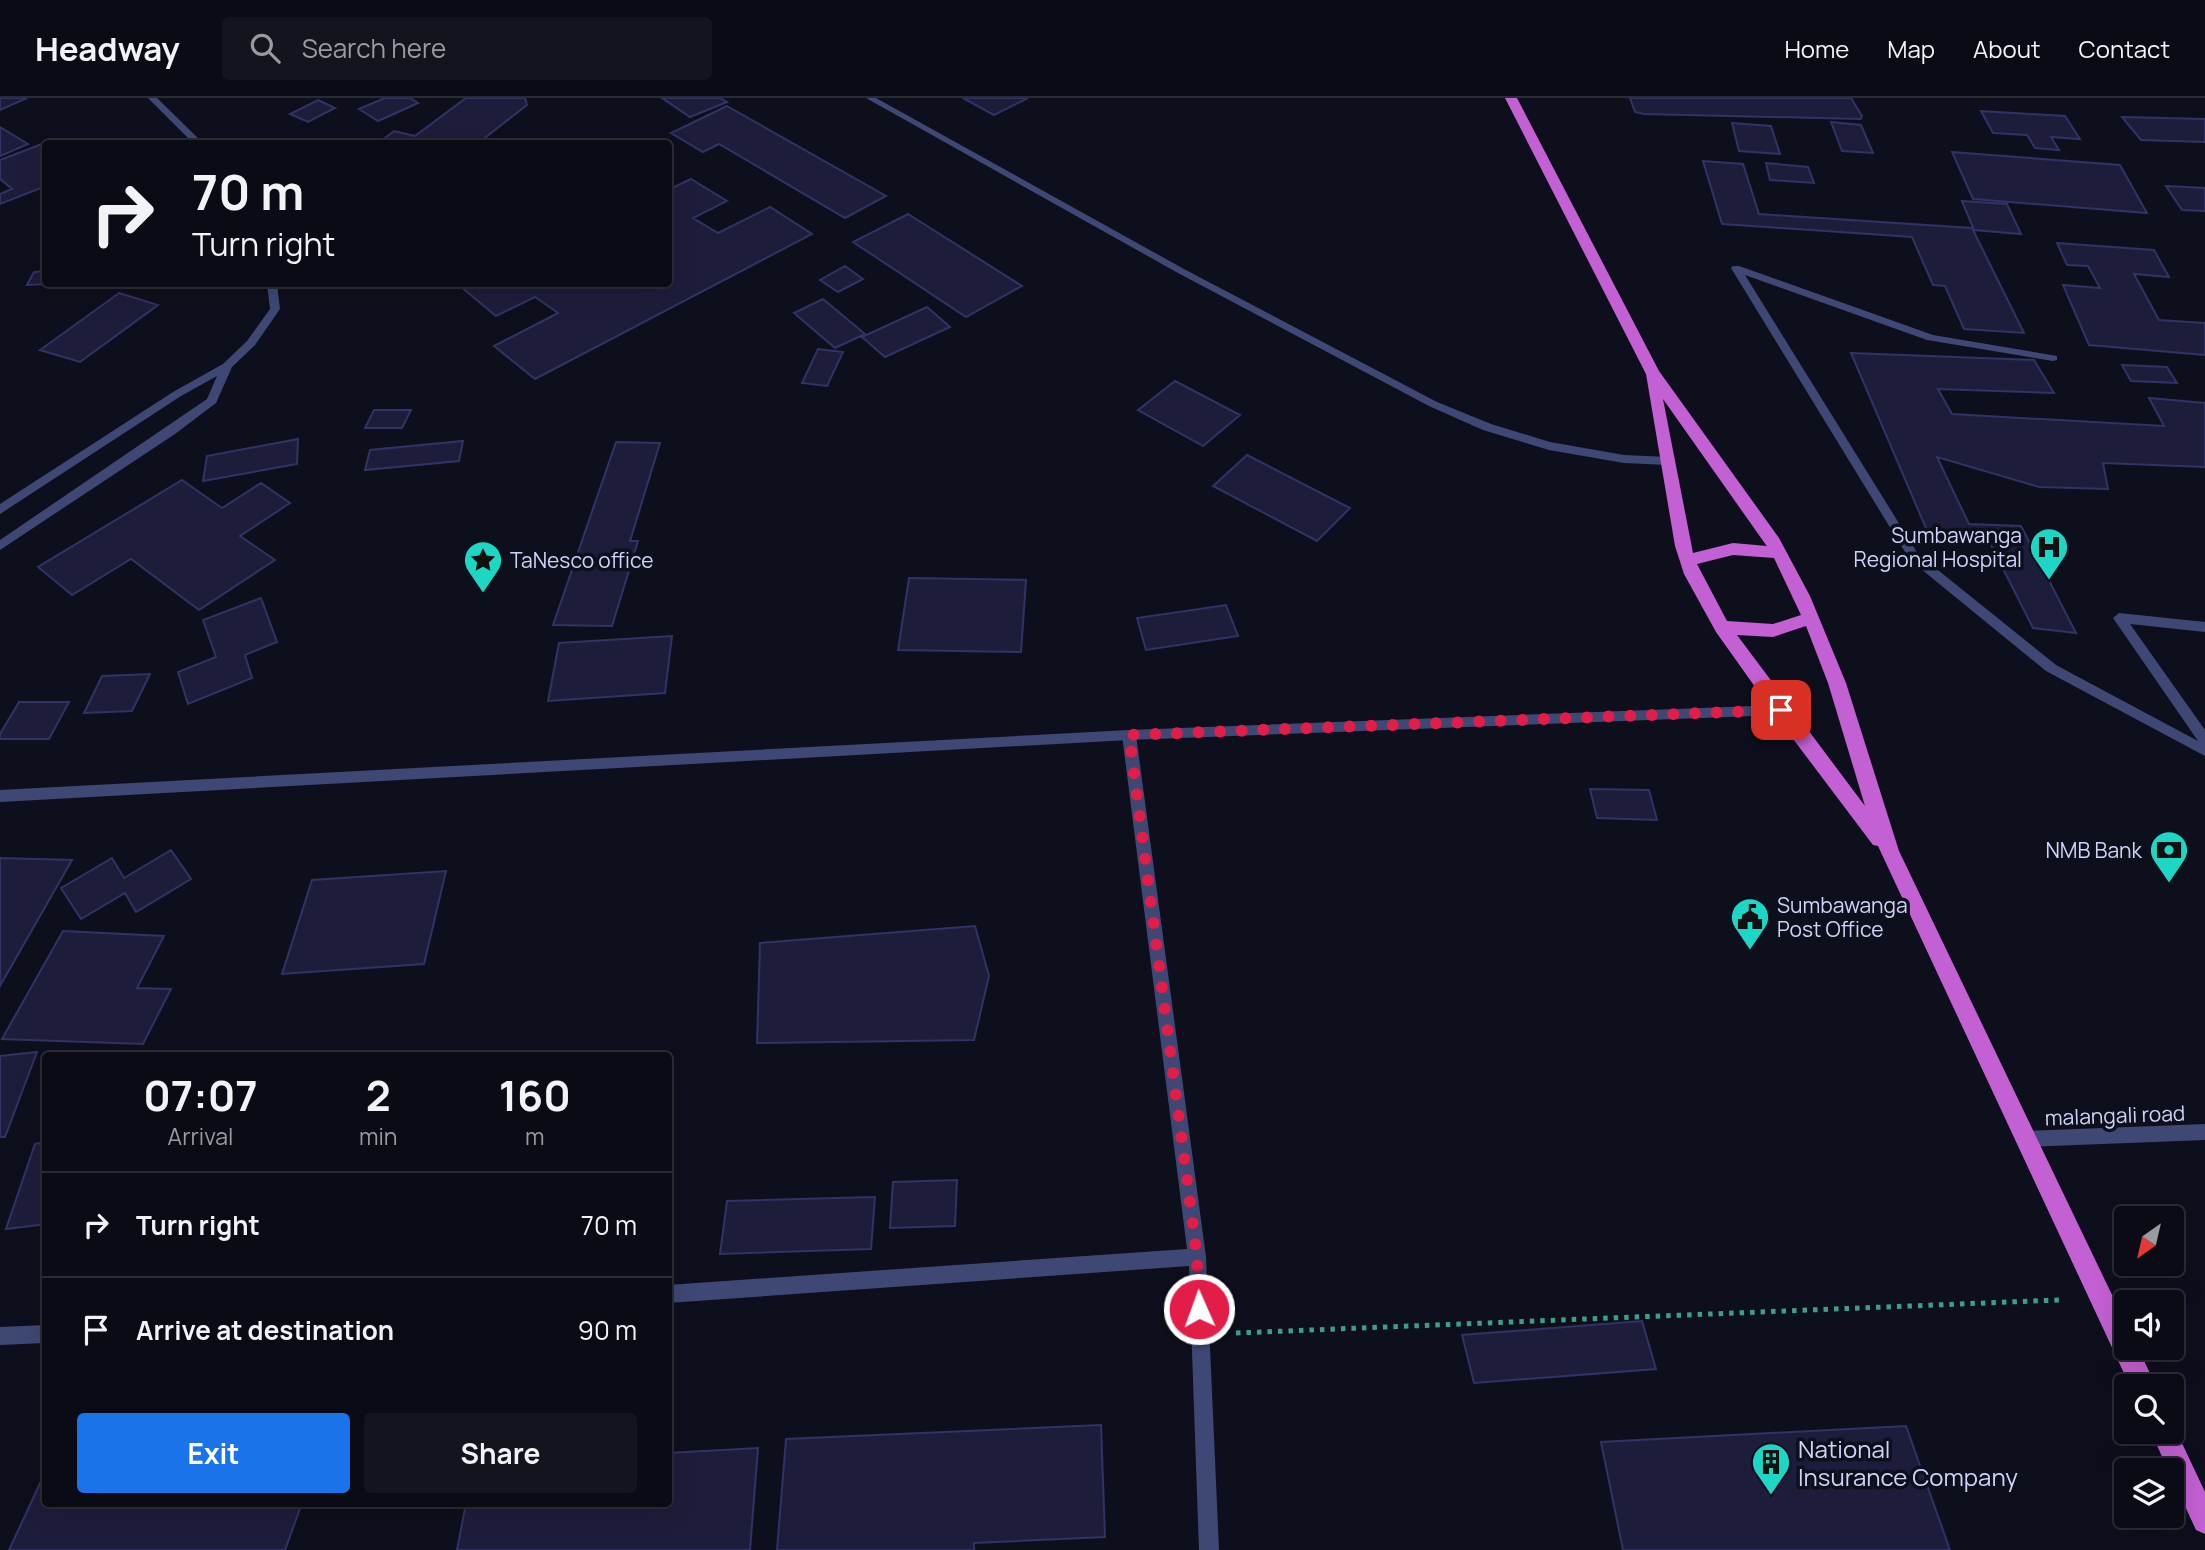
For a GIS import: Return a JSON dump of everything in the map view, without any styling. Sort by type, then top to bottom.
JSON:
[{"type":"highway","points":[[1511,98],[1651,372],[1779,553],[1811,618],[1845,706],[1889,851],[2137,1374]]},
{"type":"highway","points":[[1651,372],[1688,560],[1705,601],[1781,710],[1889,851]]},
{"type":"highway","points":[[1688,560],[1733,549],[1779,553]]},
{"type":"highway","points":[[1723,627],[1773,631],[1811,618]]},
{"type":"highway","points":[[2170,1444],[2205,1521]]},
{"type":"street","points":[[152,98],[196,140]]},
{"type":"street","points":[[870,98],[1181,271],[1433,404],[1487,427],[1549,446],[1624,459],[1668,461]]},
{"type":"street","points":[[2053,358],[1931,338],[1736,268],[1914,556],[2051,668],[2205,751]]},
{"type":"street","points":[[0,510],[177,394],[227,366],[251,343],[275,309],[272,287]]},
{"type":"street","points":[[0,546],[212,401],[227,366]]},
{"type":"street","points":[[2205,627],[2119,618],[2205,740]]},
{"type":"street","points":[[0,796],[1129,735],[1781,710]]},
{"type":"street","points":[[1129,735],[1197,1257],[1209,1550]]},
{"type":"street","name":"malangali road","points":[[2027,1139],[2205,1132]]},
{"type":"street","points":[[672,1294],[1197,1257]]},
{"type":"street","points":[[0,1336],[42,1334]]},
{"type":"path","points":[[1200,1335],[2102,1298]]},
{"type":"building","points":[[0,98],[27,98],[0,110]]},
{"type":"building","points":[[385,98],[410,98],[418,103],[378,121],[359,109]]},
{"type":"building","points":[[466,98],[525,98],[527,105],[482,140],[382,140],[394,131],[415,136]]},
{"type":"building","points":[[662,98],[720,98],[727,102],[690,117]]},
{"type":"building","points":[[963,98],[1028,98],[994,115]]},
{"type":"building","points":[[1630,98],[1851,98],[1862,116],[1861,119],[1644,114],[1635,112]]},
{"type":"building","points":[[318,100],[335,108],[308,122],[290,114]]},
{"type":"building","points":[[727,106],[886,196],[845,218],[719,144],[703,152],[671,133]]},
{"type":"building","points":[[1981,111],[2065,116],[2080,139],[2051,137],[2059,150],[2035,148],[2027,135],[1993,133]]},
{"type":"building","points":[[2122,117],[2205,119],[2205,142],[2141,140]]},
{"type":"building","points":[[1831,122],[1861,125],[1873,153],[1842,151]]},
{"type":"building","points":[[1732,123],[1771,126],[1780,154],[1739,151]]},
{"type":"building","points":[[0,127],[28,144],[0,156]]},
{"type":"building","points":[[42,144],[42,188],[0,204],[0,194],[12,189],[0,179],[0,160]]},
{"type":"building","points":[[1952,152],[2120,165],[2147,213],[1973,199]]},
{"type":"building","points":[[1703,161],[1743,164],[1759,214],[1972,228],[2024,333],[1964,329],[1945,286],[1933,285],[1912,237],[1722,224]]},
{"type":"building","points":[[1766,163],[1808,167],[1814,183],[1770,180]]},
{"type":"building","points":[[691,179],[727,201],[693,218],[718,233],[770,207],[812,234],[535,379],[494,346],[558,313],[535,297],[496,316],[461,287],[672,287],[672,188]]},
{"type":"building","points":[[2166,186],[2205,188],[2205,211],[2182,210]]},
{"type":"building","points":[[1962,201],[2007,204],[2021,234],[1974,230]]},
{"type":"building","points":[[908,214],[1022,286],[966,317],[853,242]]},
{"type":"building","points":[[2057,243],[2154,250],[2169,277],[2134,274],[2159,320],[2205,323],[2205,355],[2089,345],[2063,285],[2100,288],[2088,266],[2067,265]]},
{"type":"building","points":[[845,266],[863,279],[838,292],[820,280]]},
{"type":"building","points":[[42,271],[42,284],[27,285],[34,272]]},
{"type":"building","points":[[119,293],[158,305],[80,362],[40,350]]},
{"type":"building","points":[[823,299],[865,334],[835,348],[794,313]]},
{"type":"building","points":[[927,307],[950,327],[885,357],[862,337]]},
{"type":"building","points":[[818,349],[843,352],[827,386],[802,383]]},
{"type":"building","points":[[1851,353],[2034,360],[2054,393],[1938,389],[1952,414],[2164,426],[2149,398],[2205,403],[2205,467],[2103,463],[2108,489],[2039,487],[1937,457],[1969,524],[2021,526],[2076,633],[2033,628],[1986,535],[1928,533]]},
{"type":"building","points":[[2122,365],[2167,367],[2177,383],[2131,381]]},
{"type":"building","points":[[1175,381],[1240,415],[1203,446],[1138,410]]},
{"type":"building","points":[[374,410],[411,410],[402,428],[365,428]]},
{"type":"building","points":[[298,439],[297,464],[203,481],[207,456]]},
{"type":"building","points":[[463,441],[459,461],[365,470],[370,450]]},
{"type":"building","points":[[616,442],[660,443],[630,541],[638,541],[612,626],[553,625]]},
{"type":"building","points":[[1247,455],[1350,508],[1317,541],[1213,486]]},
{"type":"building","points":[[182,480],[222,508],[261,483],[290,503],[240,536],[275,560],[199,610],[131,559],[72,595],[38,567]]},
{"type":"building","points":[[909,578],[1026,580],[1021,652],[898,650]]},
{"type":"building","points":[[261,598],[277,642],[245,655],[252,678],[188,704],[178,672],[216,657],[203,620]]},
{"type":"building","points":[[1226,605],[1238,636],[1146,650],[1137,618]]},
{"type":"building","points":[[672,636],[665,693],[548,701],[559,643]]},
{"type":"building","points":[[150,674],[132,711],[84,713],[102,676]]},
{"type":"building","points":[[19,702],[69,702],[49,739],[0,739],[0,734]]},
{"type":"building","points":[[1590,789],[1649,790],[1657,820],[1597,818]]},
{"type":"building","points":[[171,850],[191,879],[136,912],[125,893],[81,919],[61,888],[112,858],[124,878]]},
{"type":"building","points":[[0,858],[72,860],[0,986]]},
{"type":"building","points":[[446,871],[424,964],[282,974],[312,880]]},
{"type":"building","points":[[975,926],[989,976],[974,1040],[757,1043],[760,943]]},
{"type":"building","points":[[63,931],[164,936],[137,988],[171,989],[143,1044],[2,1039]]},
{"type":"building","points":[[37,1052],[5,1137],[0,1137],[0,1056]]},
{"type":"building","points":[[42,1143],[42,1224],[6,1229],[35,1144]]},
{"type":"building","points":[[957,1180],[955,1226],[890,1228],[893,1182]]},
{"type":"building","points":[[875,1197],[871,1249],[720,1254],[727,1201]]},
{"type":"building","points":[[1642,1321],[1656,1369],[1474,1383],[1462,1335]]},
{"type":"building","points":[[1101,1425],[1105,1537],[974,1543],[974,1550],[777,1550],[786,1439]]},
{"type":"building","name":"National Insurance Company","points":[[1906,1426],[1950,1550],[1623,1550],[1601,1442]]},
{"type":"building","points":[[758,1448],[750,1550],[457,1550],[465,1507],[672,1507],[672,1453]]},
{"type":"building","points":[[42,1479],[42,1507],[301,1507],[285,1550],[9,1550]]},
{"type":"place","name":"Sumbawanga Regional Hospital","points":[[2049,581]]},
{"type":"place","name":"TaNesco office","points":[[483,594]]},
{"type":"place","name":"NMB Bank","points":[[2169,884]]},
{"type":"place","name":"Sumbawanga Post Office","points":[[1750,951]]},
{"type":"place","name":"National Insurance Company","points":[[1771,1496]]},
{"type":"route","points":[[1199,1309],[1197,1257],[1129,735],[1781,710]]}]
